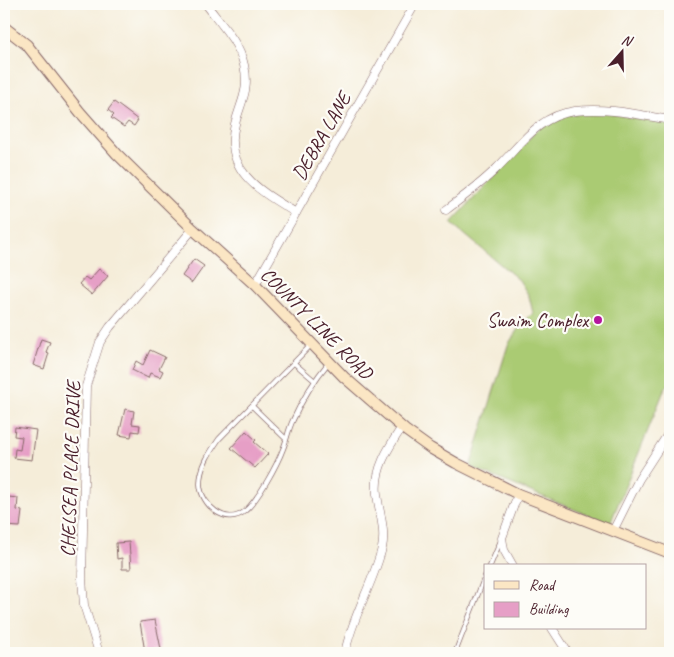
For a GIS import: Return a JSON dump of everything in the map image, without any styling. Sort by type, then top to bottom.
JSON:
[{"type":"street","points":[[206,4],[239,52],[244,63],[246,88],[233,135],[239,164],[247,179],[256,188],[296,213]]},
{"type":"street","name":"DEBRA LANE","points":[[256,285],[415,4]]},
{"type":"street","name":"COUNTY LINE ROAD","points":[[4,26],[27,45],[80,112],[117,154],[193,229],[256,285],[358,389],[402,427],[430,448],[518,494],[670,553]]},
{"type":"street","points":[[446,210],[496,169],[534,128],[555,117],[573,111],[602,110],[670,120]]},
{"type":"street","name":"CHELSEA PLACE DRIVE","points":[[99,653],[84,605],[82,579],[86,386],[100,342],[110,327],[193,229]]},
{"type":"street","points":[[345,653],[359,608],[379,558],[382,544],[383,527],[377,493],[377,478],[382,461],[402,427]]},
{"type":"street","points":[[613,531],[639,479],[670,431]]},
{"type":"street","points":[[512,564],[504,550],[502,538],[518,494]]},
{"type":"street","points":[[553,630],[568,653]]},
{"type":"lane","points":[[312,344],[219,439],[210,452],[203,468],[200,484],[202,496],[210,508],[222,515],[234,516],[244,512],[270,475],[284,448],[293,419],[329,361]]},
{"type":"lane","points":[[294,363],[315,381]]},
{"type":"lane","points":[[252,406],[286,438]]},
{"type":"lane","points":[[491,564],[502,538]]},
{"type":"lane","points":[[455,653],[484,579]]},
{"type":"green space","name":"Swaim Complex","points":[[602,112],[670,125],[670,383],[665,388],[610,524],[470,467],[508,345],[519,327],[533,313],[529,296],[519,280],[451,223],[538,129],[565,115]]},
{"type":"building","points":[[114,102],[138,120],[134,126],[128,122],[124,127],[111,118],[114,115],[108,110]]},
{"type":"building","points":[[194,259],[204,266],[192,283],[182,276]]},
{"type":"building","points":[[99,269],[108,276],[92,295],[79,284],[85,277],[89,280]]},
{"type":"building","points":[[41,339],[50,342],[46,352],[49,353],[44,369],[33,365]]},
{"type":"building","points":[[150,350],[165,357],[159,369],[163,371],[160,377],[150,373],[148,378],[132,370],[136,361],[143,365]]},
{"type":"building","points":[[125,409],[134,411],[132,424],[140,425],[139,432],[132,431],[131,437],[119,435]]},
{"type":"building","points":[[15,427],[36,430],[32,460],[14,458],[15,449],[20,450],[22,437],[14,436]]},
{"type":"building","points":[[246,431],[256,440],[254,442],[268,454],[255,468],[231,448]]},
{"type":"building","points":[[8,497],[18,498],[17,510],[22,511],[20,527],[5,526]]},
{"type":"building","points":[[129,542],[131,569],[122,569],[122,558],[117,559],[116,543]]},
{"type":"building","points":[[155,620],[161,649],[145,652],[140,622]]},
{"type":"place","name":"Swaim Complex","points":[[598,320]]}]
